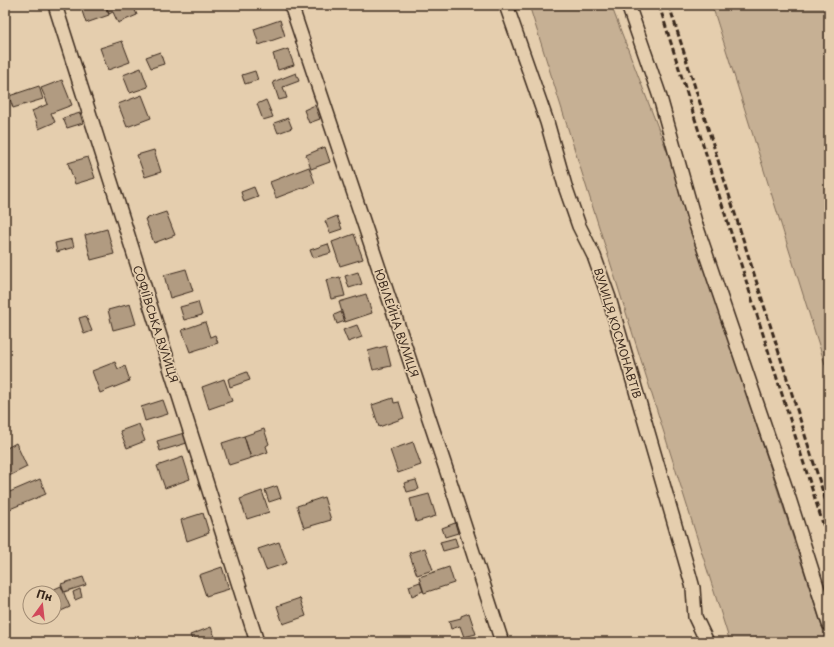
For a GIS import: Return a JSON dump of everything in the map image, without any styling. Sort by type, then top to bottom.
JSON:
[{"type":"street","name":"СОФІЇВСЬКА ВУЛИЦЯ","points":[[55,5],[257,642]]},
{"type":"street","name":"ЮВІЛЕЙНА ВУЛИЦЯ","points":[[291,5],[447,472],[502,642]]},
{"type":"street","name":"ВУЛИЦЯ КОСМОНАВТІВ","points":[[506,5],[547,122],[565,186],[579,226],[594,256],[609,298],[693,588],[695,617],[707,642]]},
{"type":"street","points":[[628,5],[659,94],[695,222],[786,489],[829,624]]},
{"type":"shaded area","points":[[529,5],[611,5],[670,159],[827,642],[730,642]]},
{"type":"shaded area","points":[[712,5],[829,5],[829,377]]},
{"type":"building","points":[[80,5],[105,5],[109,15],[86,23]]},
{"type":"building","points":[[106,5],[133,5],[137,15],[118,23],[113,12],[109,14]]},
{"type":"building","points":[[280,20],[285,36],[259,45],[254,29]]},
{"type":"building","points":[[122,41],[130,62],[108,70],[100,48]]},
{"type":"building","points":[[288,49],[294,65],[278,70],[273,54]]},
{"type":"building","points":[[160,52],[164,64],[151,68],[146,57]]},
{"type":"building","points":[[141,68],[148,87],[130,93],[123,75]]},
{"type":"building","points":[[255,71],[258,80],[245,84],[242,75]]},
{"type":"building","points":[[296,73],[299,81],[283,87],[287,98],[279,100],[273,82]]},
{"type":"building","points":[[62,80],[72,105],[51,113],[55,122],[39,129],[32,111],[48,104],[41,88]]},
{"type":"building","points":[[39,86],[43,99],[13,108],[9,96]]},
{"type":"building","points":[[142,95],[151,118],[127,127],[118,104]]},
{"type":"building","points":[[266,100],[273,117],[263,120],[257,104]]},
{"type":"building","points":[[315,105],[320,119],[309,123],[304,110]]},
{"type":"building","points":[[80,113],[83,123],[67,128],[63,118]]},
{"type":"building","points":[[288,118],[292,128],[278,133],[274,123]]},
{"type":"building","points":[[325,147],[330,162],[311,169],[306,155]]},
{"type":"building","points":[[154,150],[161,172],[145,177],[137,155]]},
{"type":"building","points":[[88,157],[95,178],[75,184],[68,163]]},
{"type":"building","points":[[309,167],[315,183],[276,198],[270,182]]},
{"type":"building","points":[[254,187],[258,197],[244,202],[241,192]]},
{"type":"building","points":[[166,212],[175,235],[154,243],[145,219]]},
{"type":"building","points":[[337,216],[342,229],[330,233],[325,221]]},
{"type":"building","points":[[107,229],[114,254],[91,260],[85,235]]},
{"type":"building","points":[[354,234],[363,259],[340,266],[332,242]]},
{"type":"building","points":[[72,239],[74,247],[57,252],[55,243]]},
{"type":"building","points":[[328,244],[331,253],[313,258],[310,250]]},
{"type":"building","points":[[186,269],[193,291],[170,298],[164,275]]},
{"type":"building","points":[[358,272],[362,284],[349,288],[345,276]]},
{"type":"building","points":[[340,277],[345,296],[331,299],[326,280]]},
{"type":"building","points":[[366,294],[372,313],[345,322],[339,302]]},
{"type":"building","points":[[198,302],[202,315],[184,320],[180,307]]},
{"type":"building","points":[[130,304],[136,324],[113,330],[108,310]]},
{"type":"building","points":[[341,312],[345,321],[337,324],[334,315]]},
{"type":"building","points":[[86,316],[92,331],[84,334],[79,318]]},
{"type":"building","points":[[205,322],[210,337],[215,335],[218,343],[190,352],[182,330]]},
{"type":"building","points":[[357,325],[362,337],[348,342],[343,330]]},
{"type":"building","points":[[386,346],[391,366],[373,370],[368,351]]},
{"type":"building","points":[[115,362],[118,369],[125,366],[130,381],[100,393],[92,371]]},
{"type":"building","points":[[247,372],[250,380],[230,387],[228,379]]},
{"type":"building","points":[[224,379],[232,401],[209,409],[202,387]]},
{"type":"building","points":[[393,398],[394,403],[399,402],[404,418],[379,427],[372,405]]},
{"type":"building","points":[[163,400],[168,414],[145,421],[141,407]]},
{"type":"building","points":[[139,424],[145,441],[127,448],[120,431]]},
{"type":"building","points":[[264,429],[269,444],[266,446],[268,452],[251,458],[244,436]]},
{"type":"building","points":[[184,433],[187,443],[160,451],[157,441]]},
{"type":"building","points":[[244,436],[251,458],[229,465],[222,443]]},
{"type":"building","points":[[413,442],[421,465],[398,473],[390,450]]},
{"type":"building","points":[[16,443],[27,467],[5,478],[5,449]]},
{"type":"building","points":[[183,457],[190,479],[165,488],[157,466]]},
{"type":"building","points":[[40,479],[46,494],[5,511],[5,494]]},
{"type":"building","points":[[416,480],[419,489],[407,492],[404,483]]},
{"type":"building","points":[[277,486],[281,498],[269,502],[265,490]]},
{"type":"building","points":[[262,491],[269,512],[247,519],[240,499]]},
{"type":"building","points":[[429,494],[436,516],[416,522],[410,499]]},
{"type":"building","points":[[324,497],[331,520],[304,528],[297,506]]},
{"type":"building","points":[[203,513],[209,533],[187,541],[181,520]]},
{"type":"building","points":[[455,523],[458,533],[445,537],[442,528]]},
{"type":"building","points":[[455,538],[458,547],[443,551],[440,542]]},
{"type":"building","points":[[279,542],[287,563],[266,570],[258,549]]},
{"type":"building","points":[[425,548],[433,570],[417,575],[409,553]]},
{"type":"building","points":[[222,567],[229,589],[206,596],[199,575]]},
{"type":"building","points":[[449,567],[454,583],[424,593],[419,577]]},
{"type":"building","points":[[83,577],[86,585],[64,592],[61,584]]},
{"type":"building","points":[[420,582],[423,591],[412,596],[409,586]]},
{"type":"building","points":[[62,588],[70,607],[62,610]]},
{"type":"building","points":[[80,589],[82,597],[75,600],[73,592]]},
{"type":"building","points":[[300,598],[306,616],[283,624],[277,606]]},
{"type":"building","points":[[469,613],[476,634],[464,637],[460,626],[451,629],[449,621],[461,618],[461,616]]},
{"type":"building","points":[[211,627],[217,642],[193,642],[190,635]]},
{"type":"railway","points":[[659,5],[829,543]]},
{"type":"railway","points":[[669,5],[829,511]]}]
